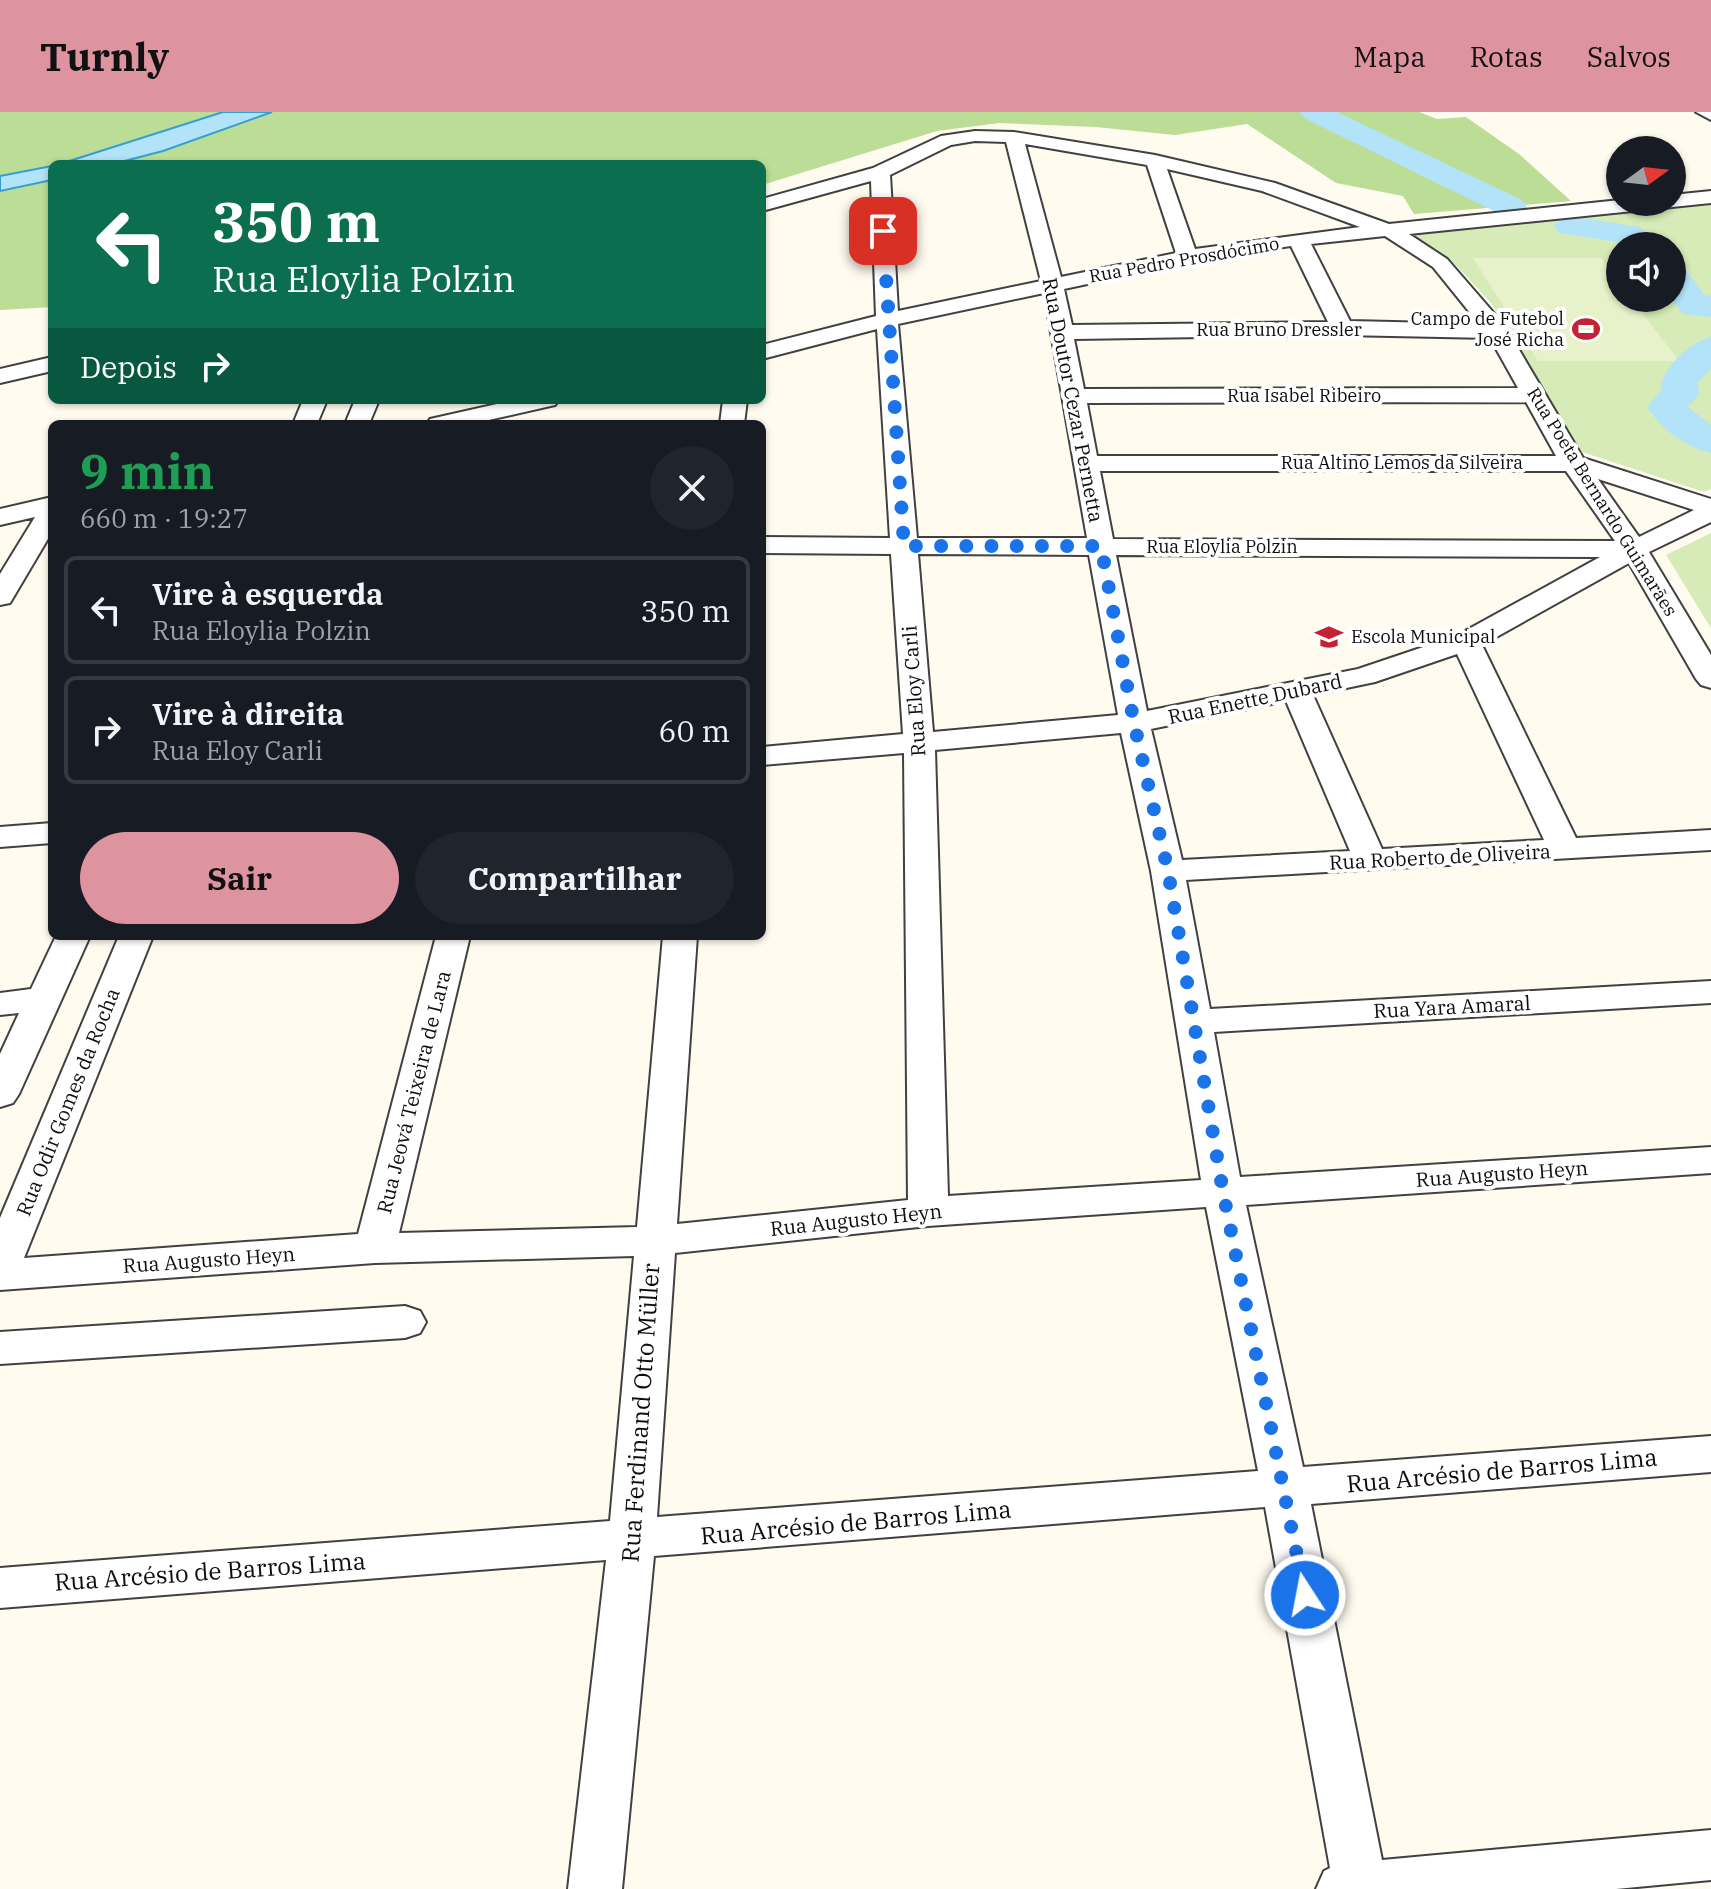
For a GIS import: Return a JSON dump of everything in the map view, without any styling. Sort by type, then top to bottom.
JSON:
[{"type":"street","points":[[1705,112],[1711,115]]},
{"type":"street","name":"Rua Poeta Bernardo Guimarães","points":[[766,204],[880,172],[947,140],[975,136],[1014,137],[1155,161],[1268,187],[1391,231],[1440,263],[1497,331],[1574,463],[1634,549],[1711,679]]},
{"type":"street","name":"Rua Doutor Cezar Pernetta","points":[[1014,137],[1053,285],[1134,723],[1168,871],[1223,1192],[1285,1489],[1355,1888]]},
{"type":"street","points":[[1155,161],[1187,256]]},
{"type":"street","name":"Rua Eloy Carli","points":[[880,172],[887,320],[919,742],[928,1212]]},
{"type":"street","points":[[1686,200],[1711,197]]},
{"type":"street","name":"Rua Pedro Prosdócimo","points":[[766,351],[887,320],[1187,256],[1298,239],[1606,208]]},
{"type":"street","points":[[1298,239],[1342,328]]},
{"type":"street","name":"Rua Bruno Dressler","points":[[1061,332],[1342,328],[1497,331]]},
{"type":"street","points":[[0,376],[48,365]]},
{"type":"street","name":"Rua Isabel Ribeiro","points":[[1073,396],[1534,395]]},
{"type":"street","points":[[463,420],[561,404]]},
{"type":"street","name":"Rua Altino Lemos da Silveira","points":[[1086,464],[1574,463],[1711,510]]},
{"type":"street","points":[[0,517],[48,508]]},
{"type":"street","name":"Rua Enette Dubard","points":[[766,756],[1134,723],[1365,676],[1466,642],[1711,510]]},
{"type":"street","points":[[0,597],[48,514]]},
{"type":"street","name":"Rua Eloylia Polzin","points":[[766,545],[1634,549]]},
{"type":"street","points":[[1466,642],[1565,850]]},
{"type":"street","points":[[1296,691],[1371,861]]},
{"type":"street","points":[[0,837],[48,833]]},
{"type":"street","name":"Rua Roberto de Oliveira","points":[[1168,871],[1711,840]]},
{"type":"street","points":[[0,1094],[71,940]]},
{"type":"street","name":"Rua Odir Gomes da Rocha","points":[[0,1267],[134,940]]},
{"type":"street","name":"Rua Jeová Teixeira de Lara","points":[[375,1248],[452,940]]},
{"type":"street","name":"Rua Ferdinand Otto Müller","points":[[595,1889],[632,1540],[680,940]]},
{"type":"street","name":"Rua Yara Amaral","points":[[1193,1022],[1711,992]]},
{"type":"street","points":[[0,1004],[44,999]]},
{"type":"street","name":"Rua Augusto Heyn","points":[[0,1275],[375,1248],[654,1241],[928,1212],[1711,1160]]},
{"type":"street","points":[[0,1348],[405,1322]]},
{"type":"street","name":"Rua Arcésio de Barros Lima","points":[[0,1588],[1711,1454]]},
{"type":"street","points":[[1355,1888],[1711,1855]]},
{"type":"green space","points":[[0,112],[223,112],[77,160],[48,160],[48,167],[0,176]]},
{"type":"green space","points":[[272,112],[1419,112],[1437,119],[1466,117],[1519,154],[1571,201],[1414,214],[1403,196],[1336,183],[1247,124],[1175,135],[1096,127],[999,123],[937,131],[766,184],[766,160],[128,160],[163,151]]},
{"type":"green space","points":[[48,181],[48,307],[0,310],[0,191]]},
{"type":"green space","points":[[1711,203],[1711,489],[1704,492],[1582,452],[1491,303],[1456,265],[1410,233],[1606,213],[1606,216],[1686,216],[1686,205]]},
{"type":"green space","name":"Campo de Futebol José Richa","points":[[1473,258],[1601,258],[1606,265],[1606,312],[1642,312],[1679,361],[1538,361]]},
{"type":"green space","points":[[1711,533],[1711,628],[1666,555]]},
{"type":"water","points":[[223,112],[272,112],[163,151],[128,160],[73,160]]},
{"type":"water","points":[[48,167],[48,181],[0,191],[0,176]]},
{"type":"waterway","points":[[1314,112],[1511,207]]},
{"type":"waterway","points":[[1570,226],[1614,232]]},
{"type":"waterway","points":[[1686,294],[1695,307],[1711,306]]},
{"type":"waterway","points":[[1711,348],[1679,380],[1680,394],[1666,407],[1685,427],[1711,441]]},
{"type":"place","name":"Campo de Futebol José Richa","points":[[1586,329]]},
{"type":"place","name":"Escola Municipal","points":[[1329,637]]},
{"type":"route","points":[[883,231],[904,546],[1101,546],[1134,723],[1168,871],[1223,1192],[1305,1595]]}]
